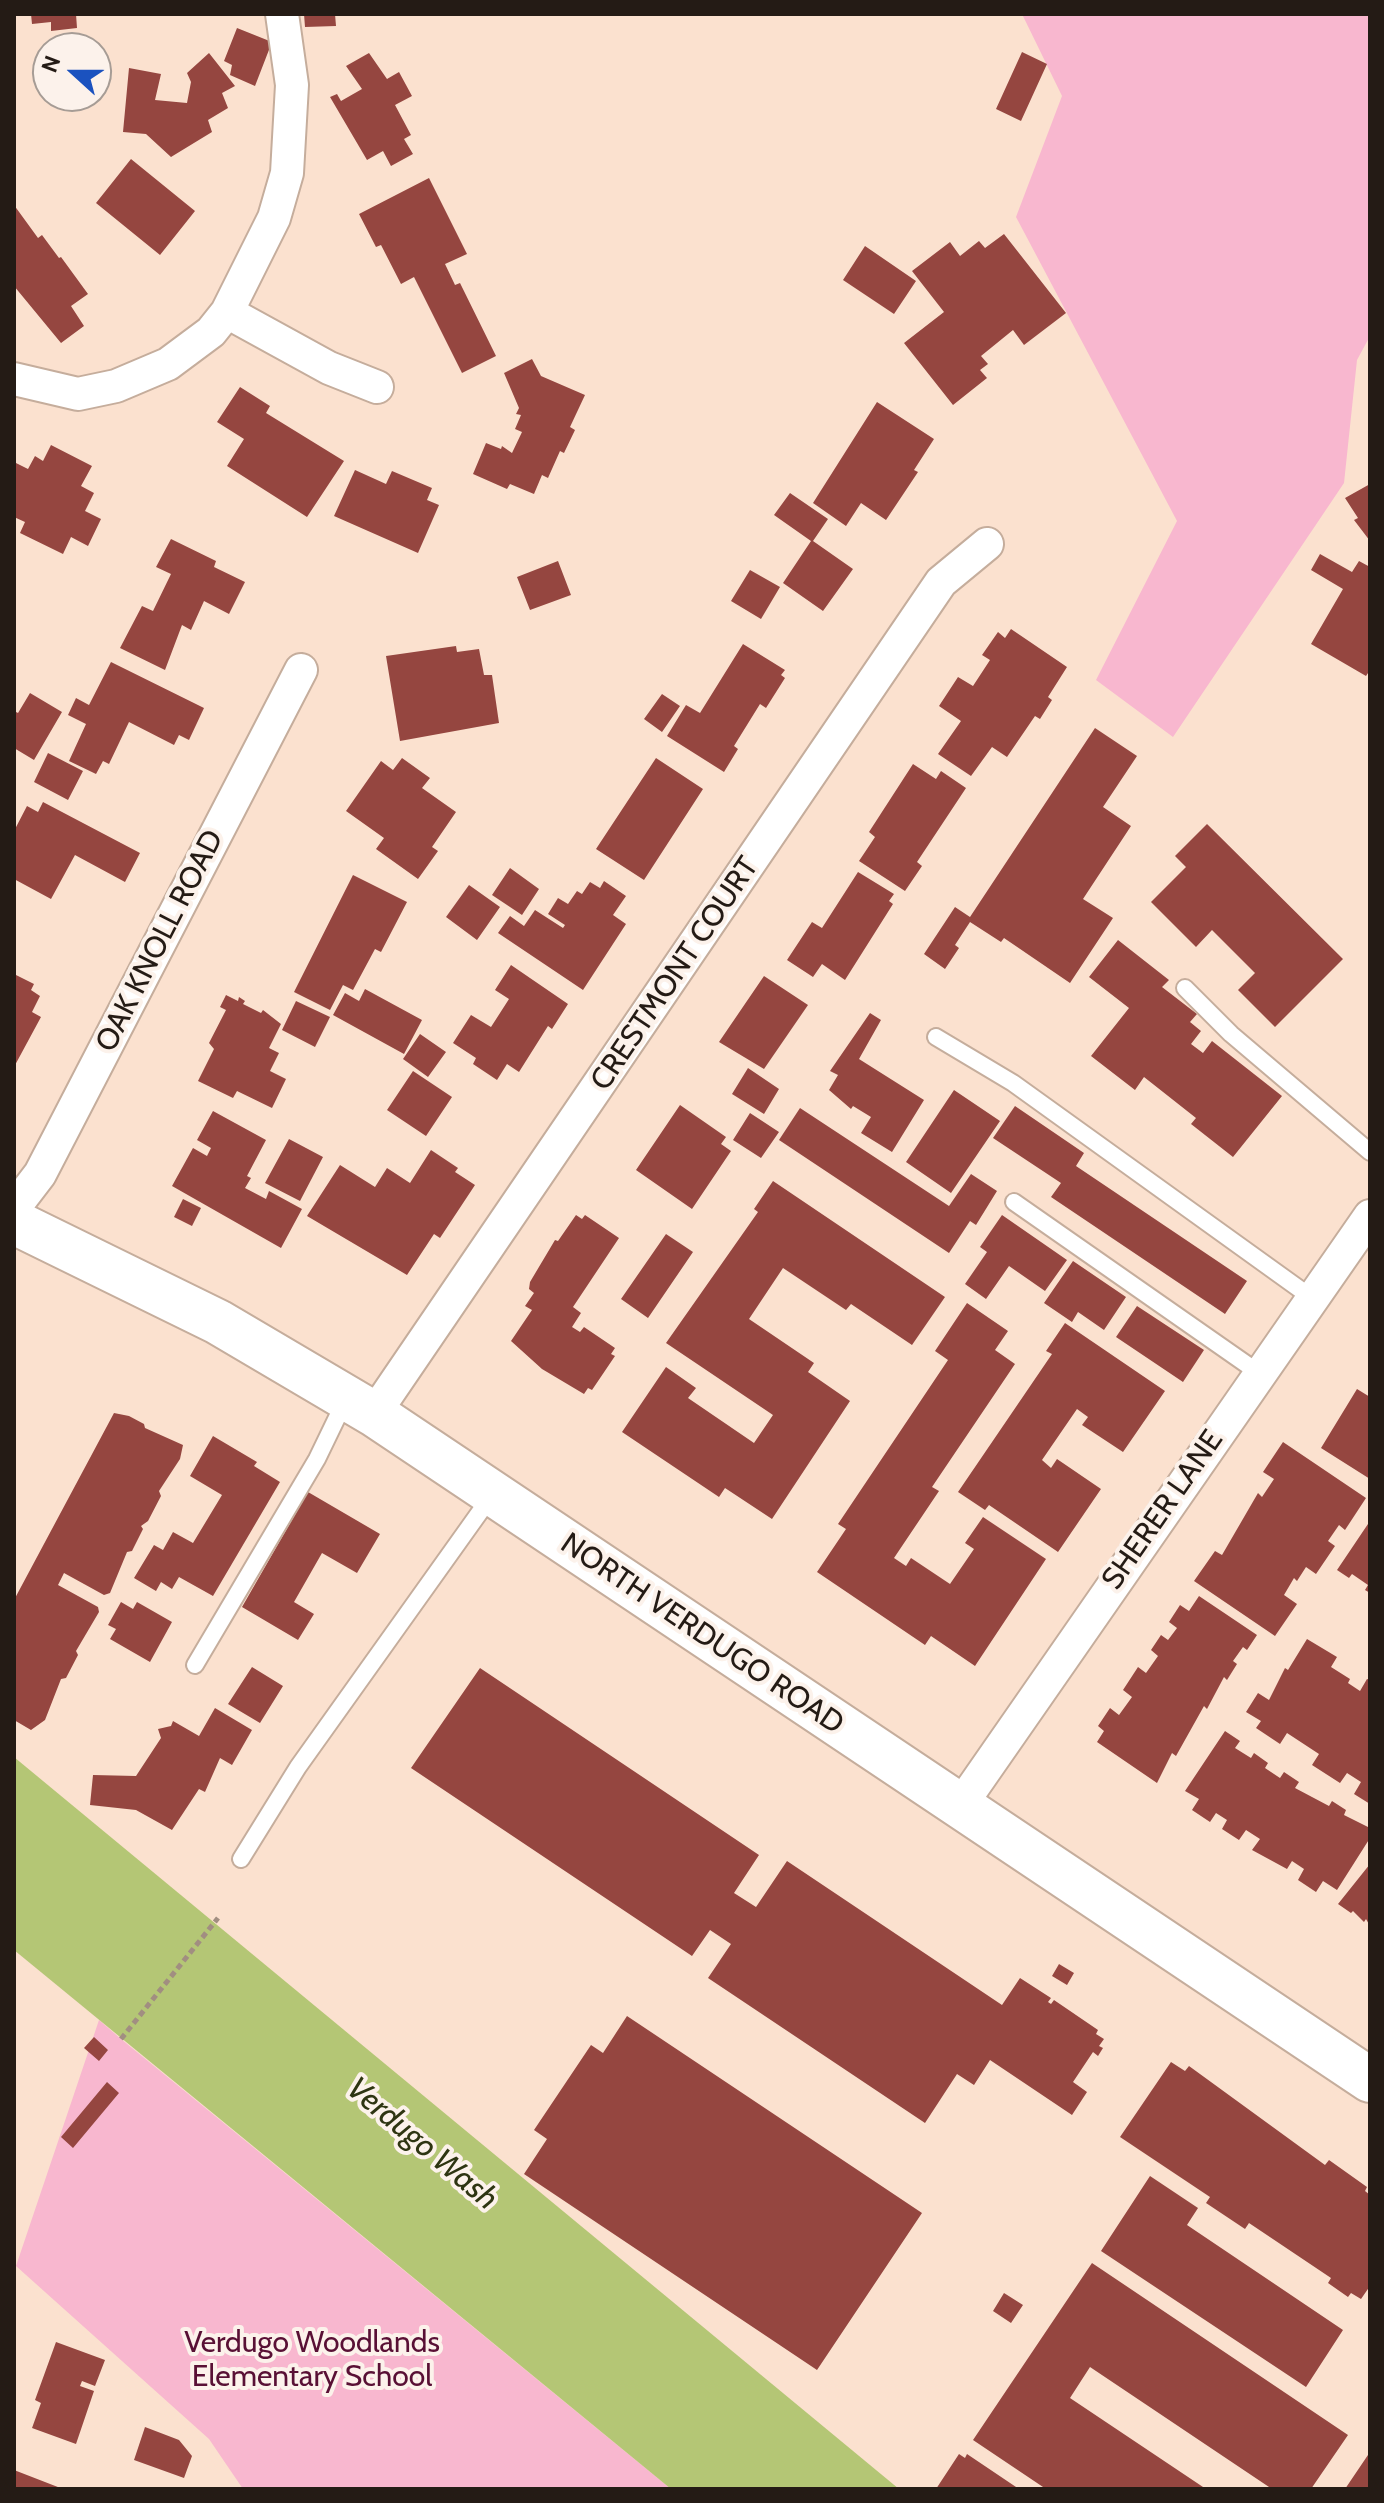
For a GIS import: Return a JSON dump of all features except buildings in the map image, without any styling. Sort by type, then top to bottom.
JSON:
[{"type":"main road","name":"NORTH VERDUGO ROAD","points":[[14,1222],[218,1322],[360,1406],[1370,2080]]},
{"type":"street","points":[[14,379],[78,394],[116,386],[168,364],[211,332],[227,312],[274,218],[287,173],[292,85],[282,14]]},
{"type":"street","points":[[227,312],[329,368],[377,387]]},
{"type":"street","name":"CRESTMONT COURT","points":[[360,1406],[941,582],[987,544]]},
{"type":"street","name":"OAK KNOLL ROAD","points":[[14,1208],[40,1174],[301,670]]},
{"type":"street","name":"SHERER LANE","points":[[960,1806],[1370,1216]]},
{"type":"lane","points":[[1185,988],[1231,1034],[1370,1152]]},
{"type":"lane","points":[[936,1037],[1013,1083],[1312,1298]]},
{"type":"lane","points":[[1014,1202],[1259,1373]]},
{"type":"lane","points":[[195,1665],[317,1459],[360,1406]]},
{"type":"lane","points":[[241,1859],[298,1767],[493,1494]]},
{"type":"path","points":[[121,2039],[218,1918]]},
{"type":"green space","points":[[1022,14],[1370,14],[1370,336],[1357,360],[1344,483],[1173,737],[1096,680],[1177,521],[1016,217],[1062,96]]},
{"type":"green space","name":"Verdugo Woodlands Elementary School","points":[[99,2020],[671,2489],[243,2489],[209,2439],[16,2266]]},
{"type":"water","name":"Verdugo Wash","points":[[14,1757],[899,2489],[671,2489],[14,1950]]}]
